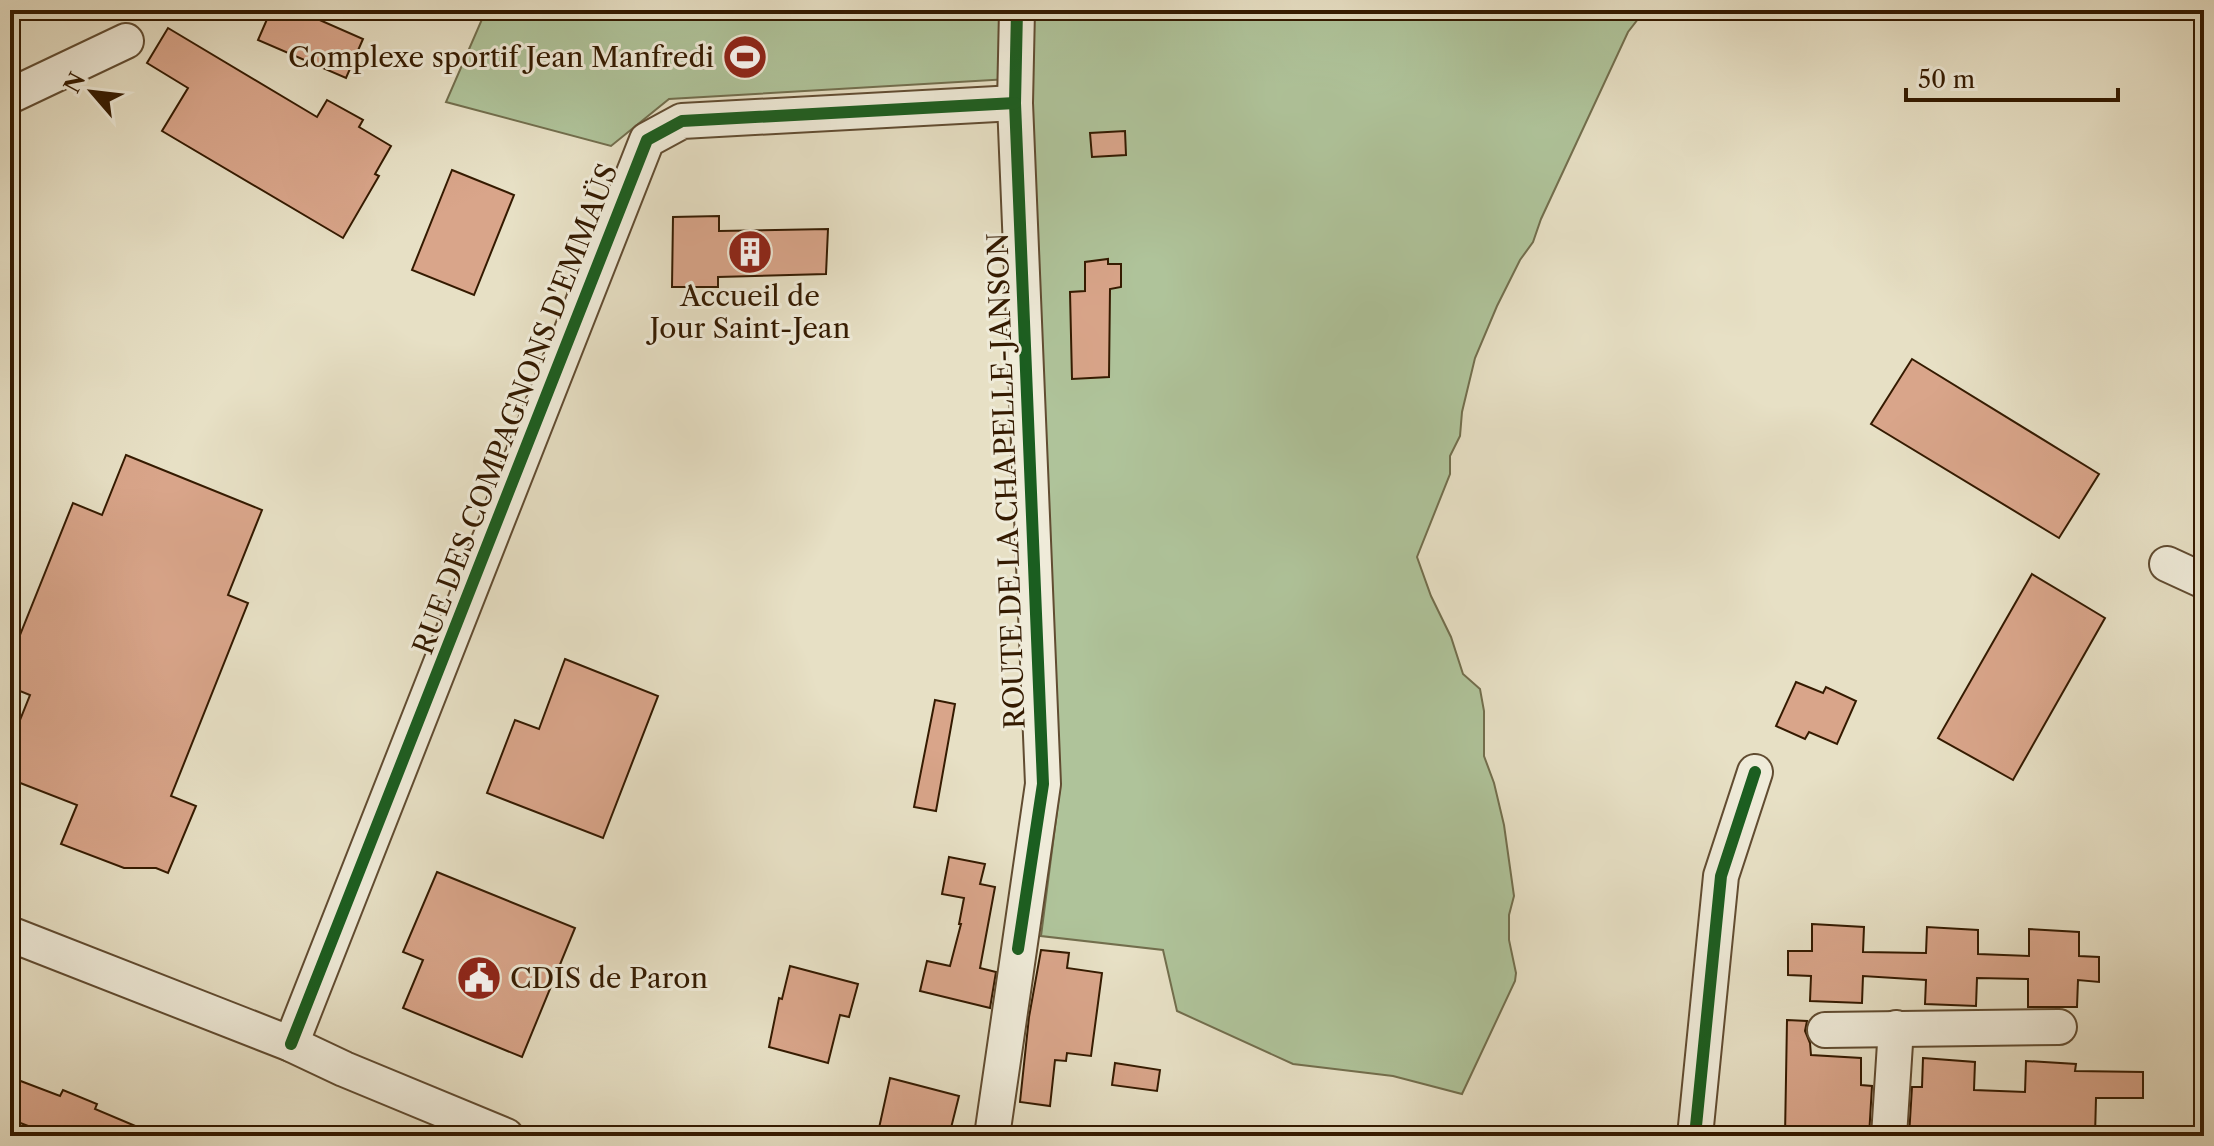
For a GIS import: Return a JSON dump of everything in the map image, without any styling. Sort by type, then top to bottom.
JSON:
[{"type":"street","name":"ROUTE DE LA CHAPELLE-JANSON","points":[[992,1136],[1043,784],[1015,103],[1017,10]]},
{"type":"street","points":[[10,96],[126,41]]},
{"type":"street","name":"RUE DES COMPAGNONS D'EMMAÜS","points":[[291,1044],[647,140],[682,121],[1015,103]]},
{"type":"street","points":[[2167,564],[2204,581]]},
{"type":"street","points":[[1695,1136],[1721,876],[1755,772]]},
{"type":"street","points":[[10,934],[291,1044],[506,1136]]},
{"type":"street","points":[[1825,1030],[2059,1027]]},
{"type":"street","points":[[1889,1136],[1896,1028]]},
{"type":"green space","points":[[486,10],[1645,10],[1628,32],[1533,242],[1520,260],[1497,306],[1475,358],[1462,412],[1460,436],[1450,456],[1450,474],[1417,557],[1463,674],[1480,689],[1484,711],[1484,756],[1504,825],[1514,896],[1509,915],[1509,940],[1515,981],[1462,1094],[1393,1076],[1293,1064],[1177,1011],[1163,950],[1041,936],[1060,788],[1033,338],[1025,78],[669,99],[611,146],[446,102]]},
{"type":"building","points":[[271,10],[297,10],[363,39],[346,78],[258,40]]},
{"type":"building","points":[[168,28],[317,117],[327,100],[363,120],[359,127],[391,146],[375,174],[379,176],[343,238],[162,131],[188,88],[147,63]]},
{"type":"building","points":[[1125,131],[1126,155],[1092,157],[1090,133]]},
{"type":"building","points":[[452,170],[514,195],[474,295],[412,270]]},
{"type":"building","name":"Accueil de Jour Saint-Jean","points":[[719,216],[719,231],[828,229],[826,274],[718,277],[718,287],[672,287],[673,217]]},
{"type":"building","points":[[1108,259],[1108,264],[1121,264],[1121,287],[1110,289],[1109,377],[1072,379],[1070,292],[1085,291],[1085,262]]},
{"type":"building","points":[[1912,359],[2099,474],[2059,538],[1871,424]]},
{"type":"building","points":[[126,455],[262,510],[228,595],[248,603],[171,796],[196,806],[168,873],[156,868],[124,868],[61,844],[77,805],[10,779],[10,745],[30,695],[10,687],[10,660],[73,503],[102,515]]},
{"type":"building","points":[[2032,574],[2105,618],[2013,780],[1938,738]]},
{"type":"building","points":[[565,659],[658,696],[603,838],[487,793],[515,720],[539,729]]},
{"type":"building","points":[[1796,682],[1823,693],[1826,687],[1856,701],[1837,744],[1809,732],[1805,739],[1776,726]]},
{"type":"building","points":[[935,700],[955,704],[936,811],[914,807]]},
{"type":"building","points":[[949,857],[985,864],[980,884],[995,887],[980,968],[996,972],[990,1008],[920,991],[927,961],[950,966],[961,924],[964,898],[942,894]]},
{"type":"building","name":"CDIS de Paron","points":[[437,872],[575,928],[522,1057],[403,1008],[423,960],[403,952]]},
{"type":"building","points":[[1812,924],[1864,927],[1863,952],[1926,953],[1927,927],[1978,930],[1978,954],[2029,956],[2029,929],[2079,932],[2079,956],[2099,957],[2099,982],[2078,980],[2077,1007],[2028,1007],[2028,979],[1977,978],[1976,1006],[1925,1004],[1926,980],[1863,976],[1862,1003],[1810,1001],[1811,976],[1788,975],[1788,951],[1812,951]]},
{"type":"building","points":[[1041,950],[1069,953],[1067,968],[1102,973],[1091,1056],[1067,1053],[1066,1061],[1055,1060],[1050,1106],[1020,1102],[1029,1017]]},
{"type":"building","points":[[790,966],[858,984],[849,1017],[840,1015],[828,1063],[769,1047],[779,998],[782,999]]},
{"type":"building","points":[[1787,1020],[1807,1021],[1805,1031],[1811,1055],[1861,1058],[1861,1085],[1872,1086],[1869,1136],[1785,1136]]},
{"type":"building","points":[[1923,1058],[1975,1062],[1974,1090],[2025,1092],[2026,1061],[2076,1064],[2075,1071],[2143,1072],[2143,1098],[2096,1098],[2095,1136],[1909,1136],[1912,1087],[1922,1087]]},
{"type":"building","points":[[1115,1063],[1160,1070],[1157,1091],[1112,1085]]},
{"type":"building","points":[[890,1078],[959,1096],[949,1136],[904,1136],[879,1128]]},
{"type":"building","points":[[18,1080],[60,1096],[63,1090],[97,1104],[95,1109],[159,1136],[54,1136],[10,1119],[10,1100]]},
{"type":"cycle path","points":[[1017,10],[1015,103],[1043,784],[1018,949]]},
{"type":"cycle path","points":[[291,1044],[647,140],[682,121],[1015,103]]},
{"type":"cycle path","points":[[1695,1136],[1721,876],[1755,772]]},
{"type":"place","name":"Complexe sportif Jean Manfredi","points":[[745,57]]},
{"type":"place","name":"Accueil de Jour Saint-Jean","points":[[750,252]]},
{"type":"place","name":"CDIS de Paron","points":[[479,978]]}]
